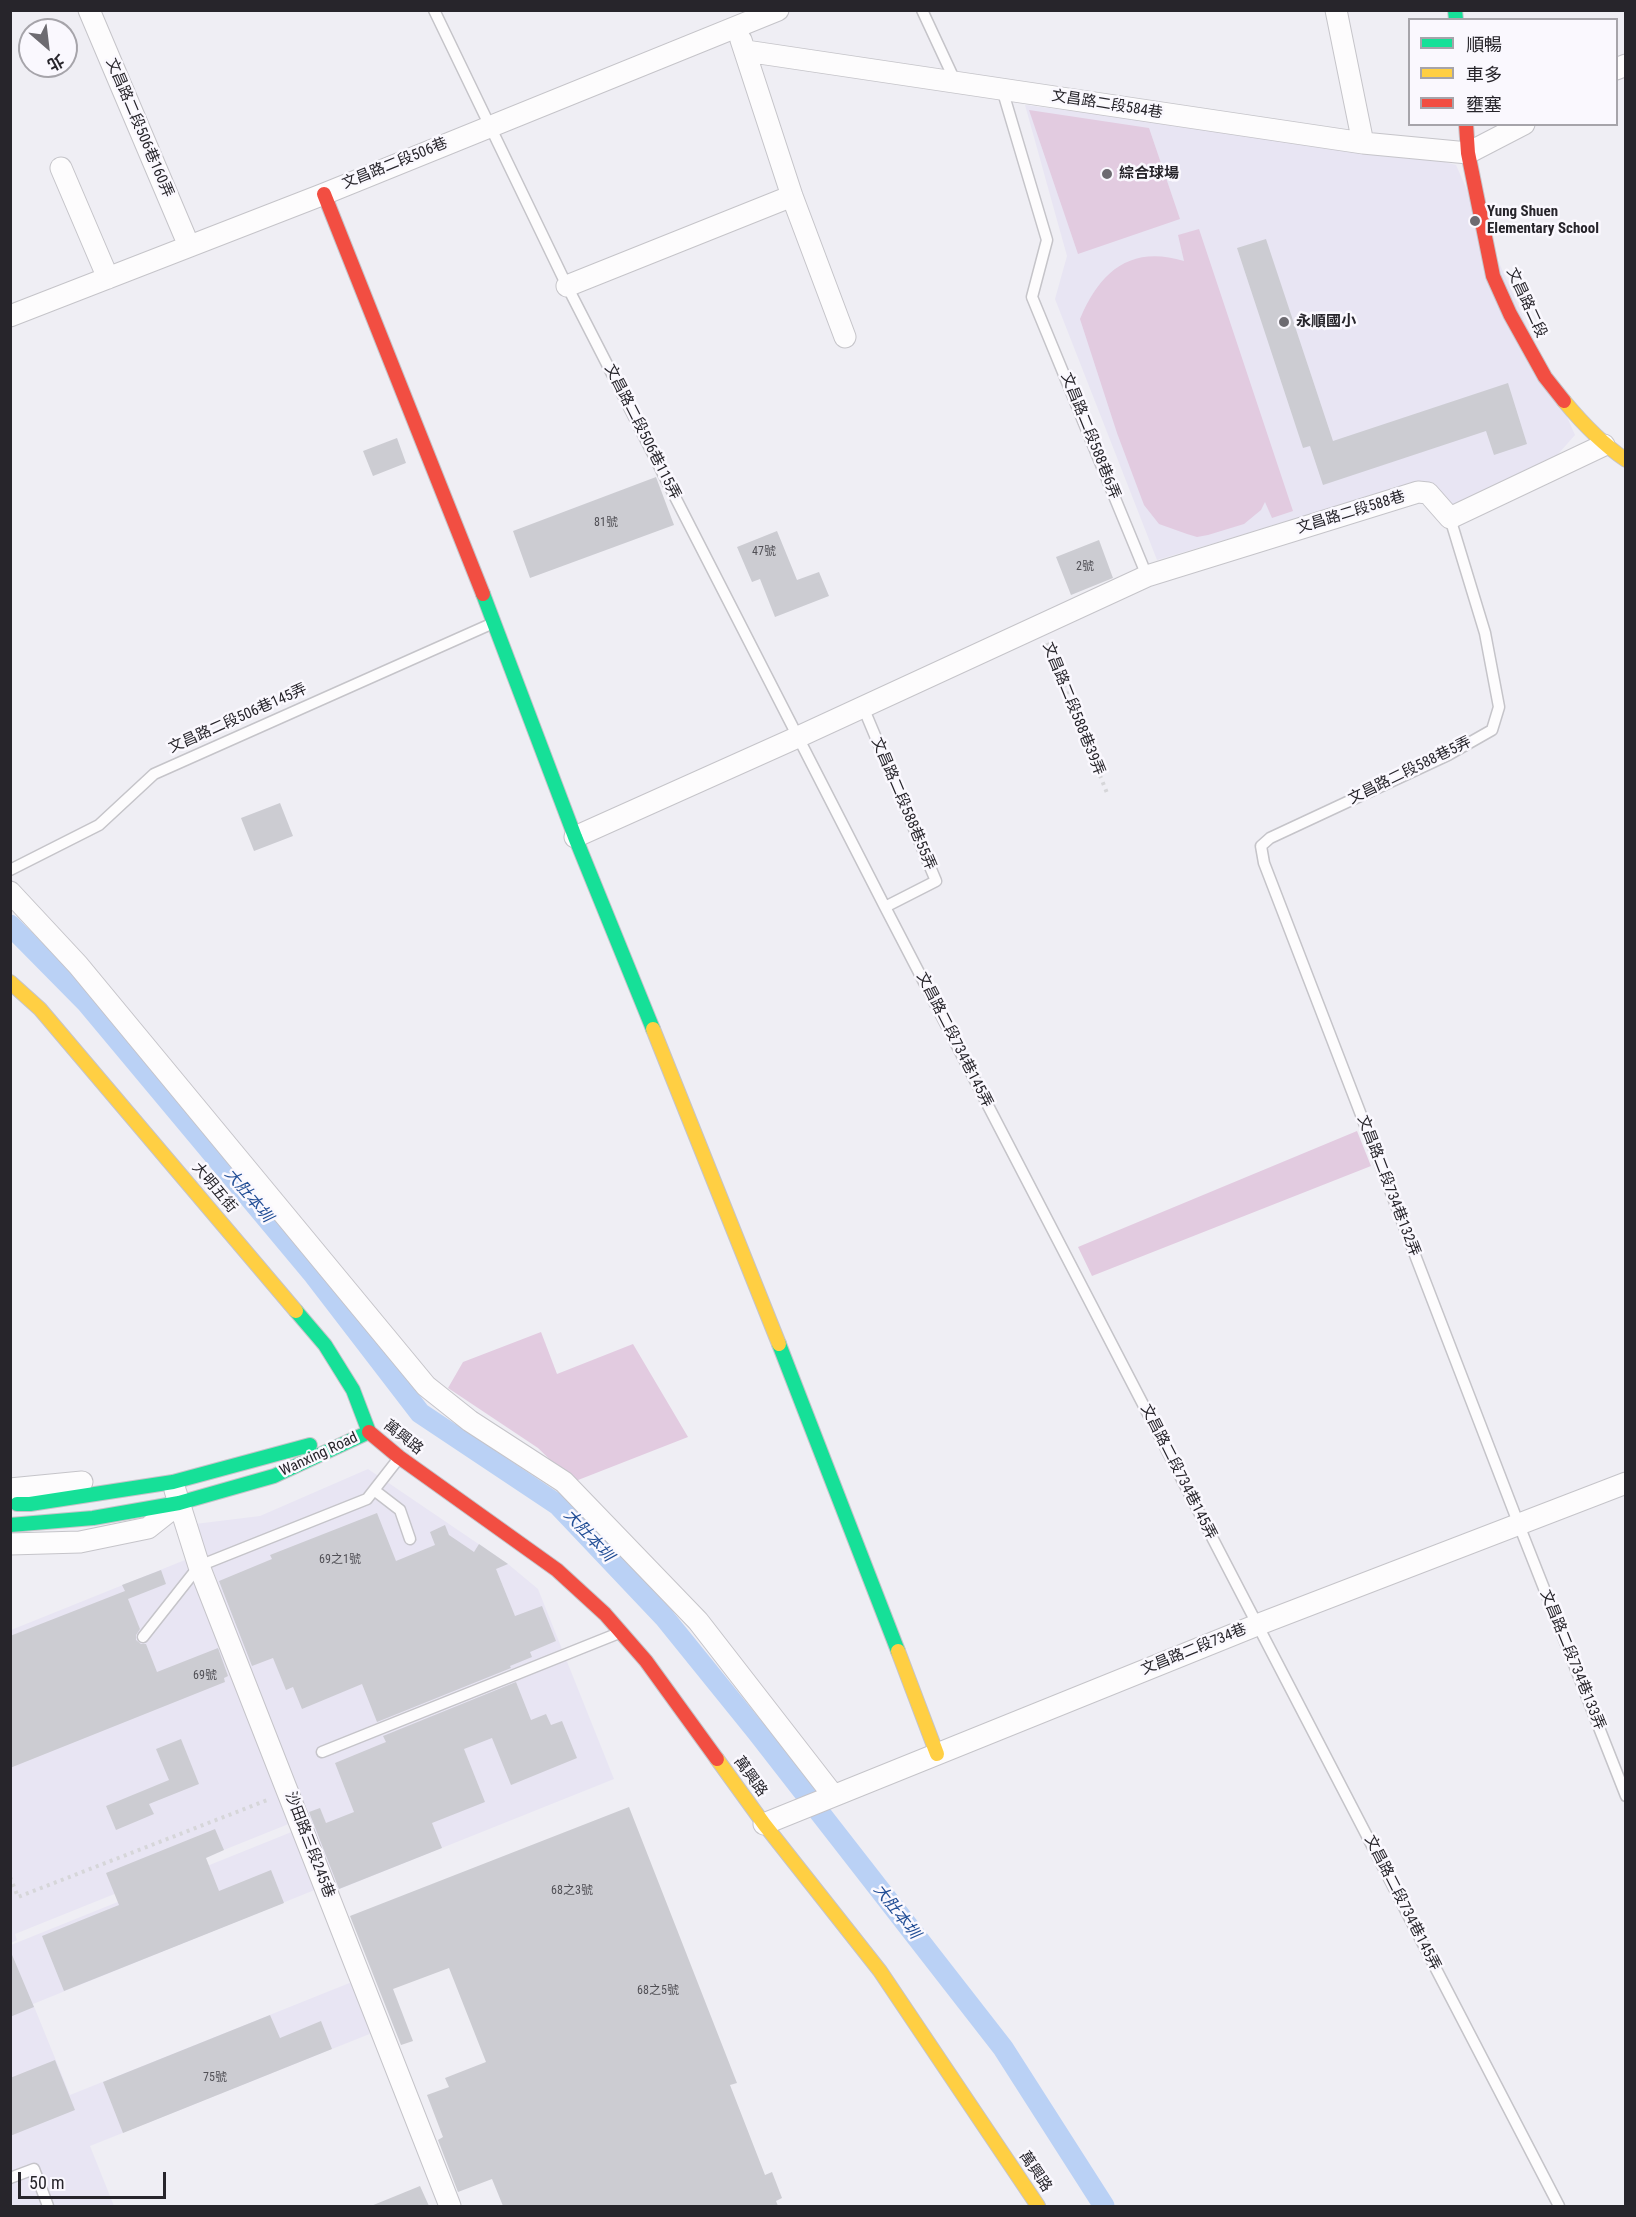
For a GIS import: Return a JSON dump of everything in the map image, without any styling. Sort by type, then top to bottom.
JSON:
[{"type":"street","name":"文昌路二段506巷160弄","points":[[89,10],[189,246]]},
{"type":"street","name":"文昌路二段506巷","points":[[10,316],[324,194],[778,10]]},
{"type":"street","points":[[1336,10],[1363,143]]},
{"type":"street","points":[[735,26],[746,51],[792,196],[845,337]]},
{"type":"street","name":"文昌路二段584巷","points":[[746,51],[1363,143],[1468,153]]},
{"type":"street","name":"文昌路二段","points":[[1466,126],[1468,153],[1493,276],[1510,314],[1545,377],[1582,423],[1604,445],[1626,460]]},
{"type":"street","points":[[1468,153],[1520,126]]},
{"type":"street","points":[[61,168],[108,278]]},
{"type":"street","points":[[324,194],[494,622],[575,837],[752,1273],[938,1754]]},
{"type":"street","points":[[567,286],[792,196]]},
{"type":"street","points":[[1450,518],[1604,445]]},
{"type":"street","name":"文昌路二段588巷","points":[[575,837],[1147,576],[1418,492],[1428,493],[1450,518]]},
{"type":"street","points":[[10,892],[78,964],[426,1386],[470,1420],[564,1482],[698,1621],[833,1796]]},
{"type":"street","name":"大明五街","points":[[10,982],[40,1009],[325,1345],[353,1390],[369,1432]]},
{"type":"street","name":"萬興路","points":[[369,1432],[399,1457],[557,1570],[621,1632],[646,1661],[764,1824],[880,1971],[1038,2206]]},
{"type":"street","name":"Wanxing Road","points":[[10,1504],[30,1504],[173,1482],[269,1455],[369,1432]]},
{"type":"street","name":"Wanxing Road","points":[[10,1525],[93,1518],[179,1503],[274,1476],[369,1432]]},
{"type":"street","name":"Wanxing Road","points":[[10,1489],[144,1476],[173,1482]]},
{"type":"street","name":"沙田路三段245巷","points":[[173,1482],[199,1566],[450,2206]]},
{"type":"street","name":"文昌路二段734巷","points":[[764,1824],[1257,1625],[1626,1483]]},
{"type":"street","name":"Wanxing Road","points":[[10,1544],[80,1542],[148,1528],[179,1503]]},
{"type":"lane","name":"文昌路二段506巷115弄","points":[[434,10],[567,286],[798,737]]},
{"type":"lane","points":[[922,10],[956,83]]},
{"type":"lane","name":"文昌路二段588巷6弄","points":[[1002,89],[1047,240],[1032,297],[1147,576]]},
{"type":"lane","name":"文昌路二段588巷5弄","points":[[1261,846],[1269,838],[1449,755],[1492,730],[1499,707],[1485,633],[1450,518]]},
{"type":"lane","name":"文昌路二段506巷145弄","points":[[10,870],[99,825],[154,774],[494,622]]},
{"type":"lane","name":"文昌路二段588巷55弄","points":[[863,707],[936,881],[885,907]]},
{"type":"lane","name":"文昌路二段734巷145弄","points":[[798,737],[1559,2206]]},
{"type":"lane","name":"文昌路二段734巷132弄","points":[[1261,846],[1264,863],[1519,1525]]},
{"type":"lane","points":[[143,1637],[199,1566],[367,1499],[399,1457]]},
{"type":"lane","points":[[374,1490],[400,1510],[410,1539]]},
{"type":"lane","name":"文昌路二段734巷133弄","points":[[1519,1525],[1626,1796]]},
{"type":"lane","points":[[322,1752],[621,1632]]},
{"type":"lane","points":[[10,2178],[34,2169],[48,2206]]},
{"type":"path","name":"文昌路二段588巷39弄","points":[[1040,626],[1107,793]]},
{"type":"path","points":[[10,1877],[18,1898],[288,1792]]},
{"type":"shaded area","name":"永順國小","points":[[1025,105],[1418,155],[1456,165],[1575,435],[1552,461],[1453,506],[1425,481],[1157,560],[1055,299],[1067,256]]},
{"type":"shaded area","name":"綜合球場","points":[[1029,110],[1149,128],[1180,219],[1078,254]]},
{"type":"shaded area","points":[[1199,229],[1293,511],[1272,518],[1265,502],[1261,510],[1244,524],[1197,537],[1159,524],[1144,505],[1117,433],[1080,319],[1097,287],[1108,275],[1133,260],[1148,257],[1165,257],[1184,261],[1178,235]]},
{"type":"shaded area","points":[[1357,1131],[1371,1166],[1092,1276],[1078,1247]]},
{"type":"shaded area","points":[[541,1332],[557,1374],[633,1344],[688,1437],[573,1482],[538,1448],[448,1388],[463,1362]]},
{"type":"shaded area","points":[[368,1469],[508,1564],[538,1589],[614,1779],[337,1890],[217,1590],[220,1588],[195,1524],[260,1516]]},
{"type":"shaded area","points":[[185,1560],[291,1823],[15,1934],[17,1940],[11,1943],[11,1630]]},
{"type":"shaded area","points":[[294,1831],[317,1889],[33,2004],[70,2095],[352,1982],[372,2033],[90,2146],[114,2206],[11,2206],[11,1945]]},
{"type":"building","points":[[1266,239],[1333,441],[1508,383],[1527,444],[1494,455],[1486,431],[1323,485],[1310,446],[1303,448],[1237,248]]},
{"type":"building","points":[[397,438],[406,463],[373,476],[363,451]]},
{"type":"building","points":[[656,477],[674,525],[530,578],[513,531]]},
{"type":"building","points":[[777,531],[797,580],[819,572],[829,596],[775,617],[760,579],[752,582],[737,547]]},
{"type":"building","points":[[1099,540],[1113,578],[1071,595],[1056,557]]},
{"type":"building","points":[[280,803],[293,836],[254,851],[241,818]]},
{"type":"building","points":[[377,1513],[396,1561],[435,1545],[430,1532],[445,1525],[449,1535],[474,1552],[479,1544],[508,1564],[496,1569],[515,1616],[542,1606],[556,1641],[530,1652],[532,1657],[510,1666],[511,1668],[377,1722],[362,1684],[302,1709],[293,1687],[286,1690],[273,1658],[252,1666],[219,1581],[272,1559],[270,1555]]},
{"type":"building","points":[[161,1570],[166,1584],[128,1599],[140,1629],[136,1640],[141,1644],[146,1644],[157,1672],[218,1648],[228,1676],[224,1678],[225,1682],[10,1768],[10,1636],[125,1591],[122,1585]]},
{"type":"building","points":[[516,1682],[531,1720],[546,1714],[551,1725],[562,1721],[577,1758],[511,1785],[492,1738],[464,1749],[485,1802],[432,1823],[442,1848],[339,1889],[309,1812],[320,1808],[326,1823],[354,1812],[335,1763],[386,1742],[383,1736]]},
{"type":"building","points":[[181,1739],[199,1784],[149,1804],[154,1814],[116,1830],[106,1806],[169,1780],[156,1749]]},
{"type":"building","points":[[629,1807],[737,2083],[730,2085],[765,2175],[772,2172],[782,2198],[776,2201],[778,2206],[503,2206],[492,2179],[458,2192],[438,2140],[443,2137],[427,2095],[449,2087],[445,2078],[486,2062],[449,1968],[393,1989],[413,2041],[401,2045],[350,1916]]},
{"type":"building","points":[[215,1829],[224,1850],[206,1858],[219,1891],[271,1870],[284,1903],[64,1991],[42,1936],[119,1905],[106,1873]]},
{"type":"building","points":[[10,1950],[34,2007],[10,2017]]},
{"type":"building","points":[[270,2015],[280,2038],[321,2021],[332,2049],[123,2133],[103,2082]]},
{"type":"building","points":[[55,2060],[75,2110],[10,2136],[10,2078]]},
{"type":"building","points":[[420,2186],[429,2206],[371,2206]]},
{"type":"waterway","name":"大肚本圳","points":[[10,925],[86,1002],[314,1275],[420,1413],[558,1505],[664,1617],[757,1732],[1003,2048],[1104,2206]]},
{"type":"traffic: fast","points":[[1455,10],[1456,18]]},
{"type":"traffic: fast","points":[[483,594],[575,837],[653,1029]]},
{"type":"traffic: fast","points":[[296,1311],[325,1345],[353,1390],[369,1432]]},
{"type":"traffic: fast","points":[[779,1344],[898,1651]]},
{"type":"traffic: fast","points":[[10,1525],[93,1518],[179,1503],[274,1476],[369,1432]]},
{"type":"traffic: fast","points":[[17,1504],[30,1504],[173,1482],[310,1445]]},
{"type":"traffic: slow","points":[[1564,401],[1593,433],[1626,460]]},
{"type":"traffic: slow","points":[[10,982],[40,1009],[296,1311]]},
{"type":"traffic: slow","points":[[653,1029],[779,1344]]},
{"type":"traffic: slow","points":[[898,1651],[937,1754]]},
{"type":"traffic: slow","points":[[717,1759],[764,1824],[880,1971],[1038,2206]]},
{"type":"traffic: jam","points":[[1466,126],[1468,153],[1493,276],[1510,314],[1545,377],[1564,401]]},
{"type":"traffic: jam","points":[[324,194],[483,594]]},
{"type":"traffic: jam","points":[[369,1432],[399,1457],[557,1570],[605,1614],[646,1661],[717,1759]]},
{"type":"place","name":"綜合球場","points":[[1107,174]]},
{"type":"place","name":"Yung Shuen Elementary School","points":[[1475,221]]},
{"type":"place","name":"永順國小","points":[[1284,322]]}]
